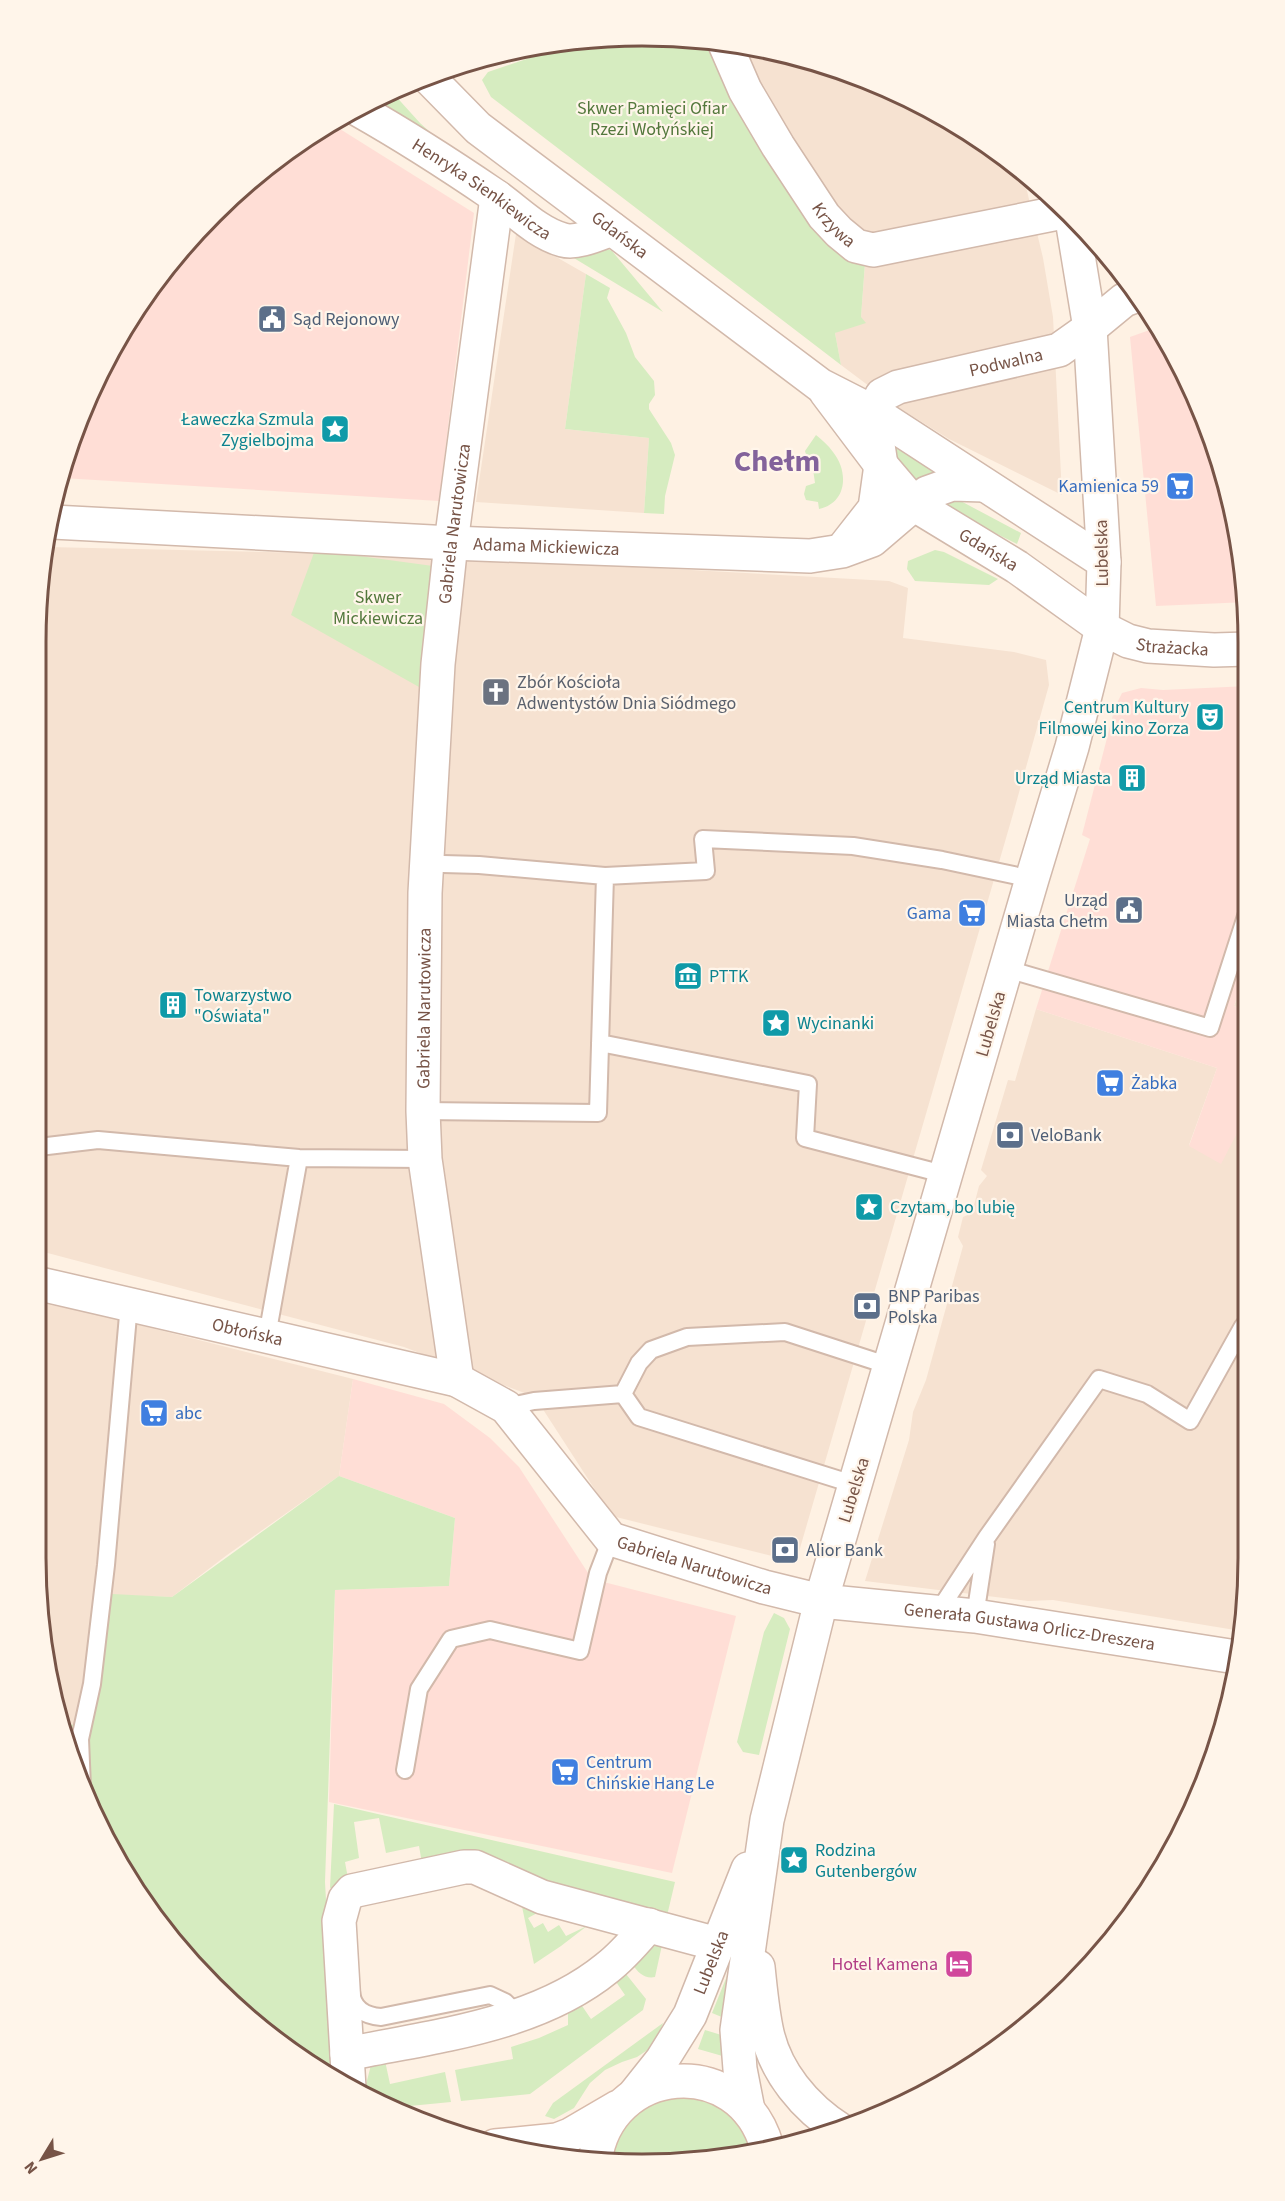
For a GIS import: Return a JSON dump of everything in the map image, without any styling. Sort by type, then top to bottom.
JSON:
[{"type":"street","name":"Krzywa","points":[[729,53],[745,90],[789,165],[824,216],[838,232],[856,246],[873,250],[1057,215]]},
{"type":"street","name":"Gdańska","points":[[435,84],[478,128],[820,385],[873,412],[1104,562]]},
{"type":"street","name":"Henryka Sienkiewicza","points":[[367,114],[412,140],[543,231],[565,241],[585,238],[612,229]]},
{"type":"street","name":"Gabriela Narutowicza","points":[[497,197],[451,543],[438,663],[425,893],[423,1111],[425,1159],[457,1380],[506,1407],[611,1539],[764,1587],[821,1601]]},
{"type":"street","name":"Lubelska","points":[[765,2132],[740,2069],[737,2030],[767,1820],[821,1601],[1072,747],[1102,628],[1104,562],[1090,328],[1073,231]]},
{"type":"street","name":"Podwalna","points":[[873,412],[877,402],[890,390],[1059,350],[1129,298]]},
{"type":"street","name":"Gdańska","points":[[820,385],[881,465],[915,505],[1017,567],[1102,628]]},
{"type":"street","points":[[842,551],[874,508],[881,465],[873,412]]},
{"type":"street","name":"Adama Mickiewicza","points":[[59,522],[451,543],[810,555],[842,551],[873,540],[927,493],[952,484],[984,485]]},
{"type":"street","name":"Strażacka","points":[[1102,628],[1128,641],[1148,646],[1238,649]]},
{"type":"street","name":"Obłońska","points":[[46,1285],[457,1380]]},
{"type":"street","name":"Generała Gustawa Orlicz-Dreszera","points":[[821,1601],[975,1616],[1230,1656]]},
{"type":"street","name":"Lubelska","points":[[596,2152],[605,2126],[662,2060],[690,2015],[767,1820]]},
{"type":"street","points":[[348,2077],[339,1921],[345,1899],[352,1891],[464,1867],[475,1867],[542,1897],[717,1944]]},
{"type":"street","name":"Lubelska","points":[[753,1920],[766,2029],[776,2056],[786,2076],[808,2104],[831,2124]]},
{"type":"street","points":[[347,2054],[519,2016],[586,1984],[608,1968],[649,1925]]},
{"type":"street","points":[[526,2143],[557,2140],[570,2135],[650,2086],[668,2081],[694,2081],[720,2088],[735,2098],[765,2132]]},
{"type":"lane","points":[[443,864],[605,876],[706,871],[704,839],[853,846],[942,860],[1032,879]]},
{"type":"lane","points":[[423,1111],[598,1113],[605,876]]},
{"type":"lane","points":[[1007,969],[1210,1028],[1238,941]]},
{"type":"lane","points":[[600,1043],[808,1084],[805,1138],[947,1175]]},
{"type":"lane","points":[[46,1146],[98,1140],[299,1158],[425,1159]]},
{"type":"lane","points":[[267,1336],[299,1158]]},
{"type":"lane","points":[[81,1757],[80,1739],[92,1684],[106,1565],[129,1304]]},
{"type":"lane","points":[[623,1394],[639,1363],[651,1350],[687,1337],[785,1332],[890,1366]]},
{"type":"lane","points":[[938,1612],[1099,1379],[1147,1394],[1190,1421],[1238,1335]]},
{"type":"lane","points":[[506,1407],[534,1401],[623,1394]]},
{"type":"lane","points":[[623,1394],[639,1417],[856,1485]]},
{"type":"lane","points":[[975,1616],[987,1538]]},
{"type":"lane","points":[[405,1770],[419,1689],[451,1639],[490,1630],[580,1652],[598,1573],[611,1539]]},
{"type":"lane","points":[[487,1873],[355,1902],[350,1916],[351,1996],[353,2002],[365,2013],[381,2017],[490,1995],[505,2002],[519,2016]]},
{"type":"shaded area","points":[[711,51],[759,58],[834,78],[871,92],[940,126],[974,147],[1026,187],[1043,258],[1053,317],[1062,495],[949,439],[893,404],[841,365],[835,333],[861,317],[865,264],[723,79]]},
{"type":"shaded area","points":[[340,129],[474,213],[439,501],[70,478],[92,414],[108,379],[126,344],[170,280],[194,250],[250,194],[311,147]]},
{"type":"shaded area","points":[[516,234],[586,274],[565,429],[649,438],[644,513],[476,502]]},
{"type":"shaded area","points":[[1150,330],[1193,414],[1207,451],[1227,526],[1237,602],[1156,606],[1130,337]]},
{"type":"shaded area","points":[[55,547],[438,556],[889,581],[908,588],[903,638],[1014,652],[1046,660],[1049,685],[796,1562],[612,1516],[535,1397],[404,1347],[46,1253],[46,642]]},
{"type":"shaded area","points":[[1238,686],[1238,995],[1234,1006],[1238,1008],[1238,1131],[1221,1164],[1189,1146],[1217,1068],[1036,1009],[1090,839],[1082,835],[1115,707],[1122,693],[1141,688],[1163,690]]},
{"type":"shaded area","points":[[1238,995],[1238,1008],[1234,1006]]},
{"type":"shaded area","points":[[1036,1009],[1217,1068],[1189,1145],[1238,1113],[1238,1558],[1234,1630],[1053,1600],[1028,1601],[865,1581],[909,1440],[913,1412],[926,1380],[963,1246],[958,1237],[963,1217],[972,1213],[979,1186],[987,1176],[981,1170],[1008,1080],[1015,1081]]},
{"type":"shaded area","points":[[46,1304],[92,1313],[353,1379],[339,1476],[172,1597],[112,1595],[90,1724],[70,1725],[58,1675],[52,1636],[46,1558]]},
{"type":"shaded area","points":[[353,1379],[444,1404],[490,1438],[519,1467],[592,1579],[736,1616],[672,1873],[329,1802],[335,1590],[449,1586],[455,1518],[339,1476]]},
{"type":"green space","name":"Skwer Pamięci Ofiar Rzezi Wołyńskiej","points":[[642,46],[711,51],[723,79],[865,263],[861,317],[866,323],[835,333],[841,365],[491,97],[482,80],[488,72],[532,57],[604,48]]},
{"type":"green space","points":[[398,99],[442,143],[384,106]]},
{"type":"green space","points":[[599,245],[612,251],[663,312],[554,246]]},
{"type":"green space","points":[[586,274],[610,288],[607,298],[626,333],[635,357],[654,381],[655,395],[649,404],[649,409],[671,443],[675,455],[665,496],[664,514],[644,513],[649,438],[565,429]]},
{"type":"green space","points":[[816,435],[829,447],[838,460],[843,477],[840,494],[828,506],[819,509],[818,502],[806,500],[804,494],[806,486],[815,483],[812,462],[807,458],[805,451]]},
{"type":"green space","points":[[896,442],[938,473],[928,474],[911,484],[897,459]]},
{"type":"green space","points":[[955,498],[1021,533],[1017,544],[953,512],[945,503]]},
{"type":"green space","name":"Skwer Mickiewicza","points":[[315,550],[433,566],[419,687],[291,615]]},
{"type":"green space","points":[[935,550],[944,552],[998,579],[989,585],[915,581],[907,569],[908,561]]},
{"type":"green space","points":[[339,1476],[455,1518],[449,1586],[335,1590],[325,1882],[335,2070],[311,2054],[250,2007],[194,1951],[147,1890],[126,1856],[92,1787],[78,1750],[70,1725],[90,1724],[112,1594],[172,1597]]},
{"type":"green space","points":[[774,1613],[784,1618],[790,1629],[759,1755],[743,1752],[737,1742],[764,1632]]},
{"type":"green space","points":[[334,1804],[675,1882],[666,1920],[423,1869],[419,1846],[386,1853],[379,1818],[354,1822],[359,1858],[345,1862],[349,1884],[330,1888]]},
{"type":"green space","points":[[520,1897],[550,1906],[528,1918],[534,1928],[543,1923],[548,1932],[559,1925],[566,1936],[587,1926],[534,1964]]},
{"type":"green space","points":[[653,1942],[662,1945],[655,1977],[648,1977],[640,1973],[633,1965]]},
{"type":"green space","points":[[733,1961],[729,2020],[712,2013]]},
{"type":"green space","points":[[622,1969],[646,1999],[643,2010],[530,2094],[461,2101],[455,2070],[513,2059],[511,2047],[568,2025],[568,2006],[578,2000],[591,2019],[625,1995],[612,1976]]},
{"type":"green space","points":[[663,2023],[655,2045],[637,2057],[605,2070],[590,2083],[574,2108],[554,2119],[545,2116],[553,2103]]},
{"type":"green space","points":[[705,2030],[728,2037],[726,2057],[698,2049]]},
{"type":"green space","points":[[384,2056],[390,2084],[445,2072],[451,2102],[408,2106],[379,2093],[366,2086],[371,2065]]},
{"type":"green space","points":[[676,2096],[704,2101],[724,2110],[738,2125],[750,2144],[681,2153],[613,2153],[625,2124],[644,2107]]},
{"type":"place","name":"Sąd Rejonowy","points":[[272,319]]},
{"type":"place","name":"Ławeczka Szmula Zygielbojma","points":[[335,429]]},
{"type":"place","name":"Kamienica 59","points":[[1180,486]]},
{"type":"place","name":"Zbór Kościoła Adwentystów Dnia Siódmego","points":[[496,692]]},
{"type":"place","name":"Centrum Kultury Filmowej kino Zorza","points":[[1210,717]]},
{"type":"place","name":"Urząd Miasta","points":[[1132,778]]},
{"type":"place","name":"Urząd Miasta Chełm","points":[[1129,910]]},
{"type":"place","name":"Gama","points":[[972,913]]},
{"type":"place","name":"PTTK","points":[[688,976]]},
{"type":"place","name":"Towarzystwo \"Oświata\"","points":[[173,1005]]},
{"type":"place","name":"Wycinanki","points":[[776,1023]]},
{"type":"place","name":"Żabka","points":[[1110,1083]]},
{"type":"place","name":"VeloBank","points":[[1010,1135]]},
{"type":"place","name":"Czytam, bo lubię","points":[[869,1207]]},
{"type":"place","name":"BNP Paribas Polska","points":[[867,1306]]},
{"type":"place","name":"abc","points":[[154,1413]]},
{"type":"place","name":"Alior Bank","points":[[785,1550]]},
{"type":"place","name":"Centrum Chińskie Hang Le","points":[[565,1772]]},
{"type":"place","name":"Rodzina Gutenbergów","points":[[794,1860]]},
{"type":"place","name":"Hotel Kamena","points":[[959,1964]]},
{"type":"district","name":"Chełm","points":[[777,461]]}]
